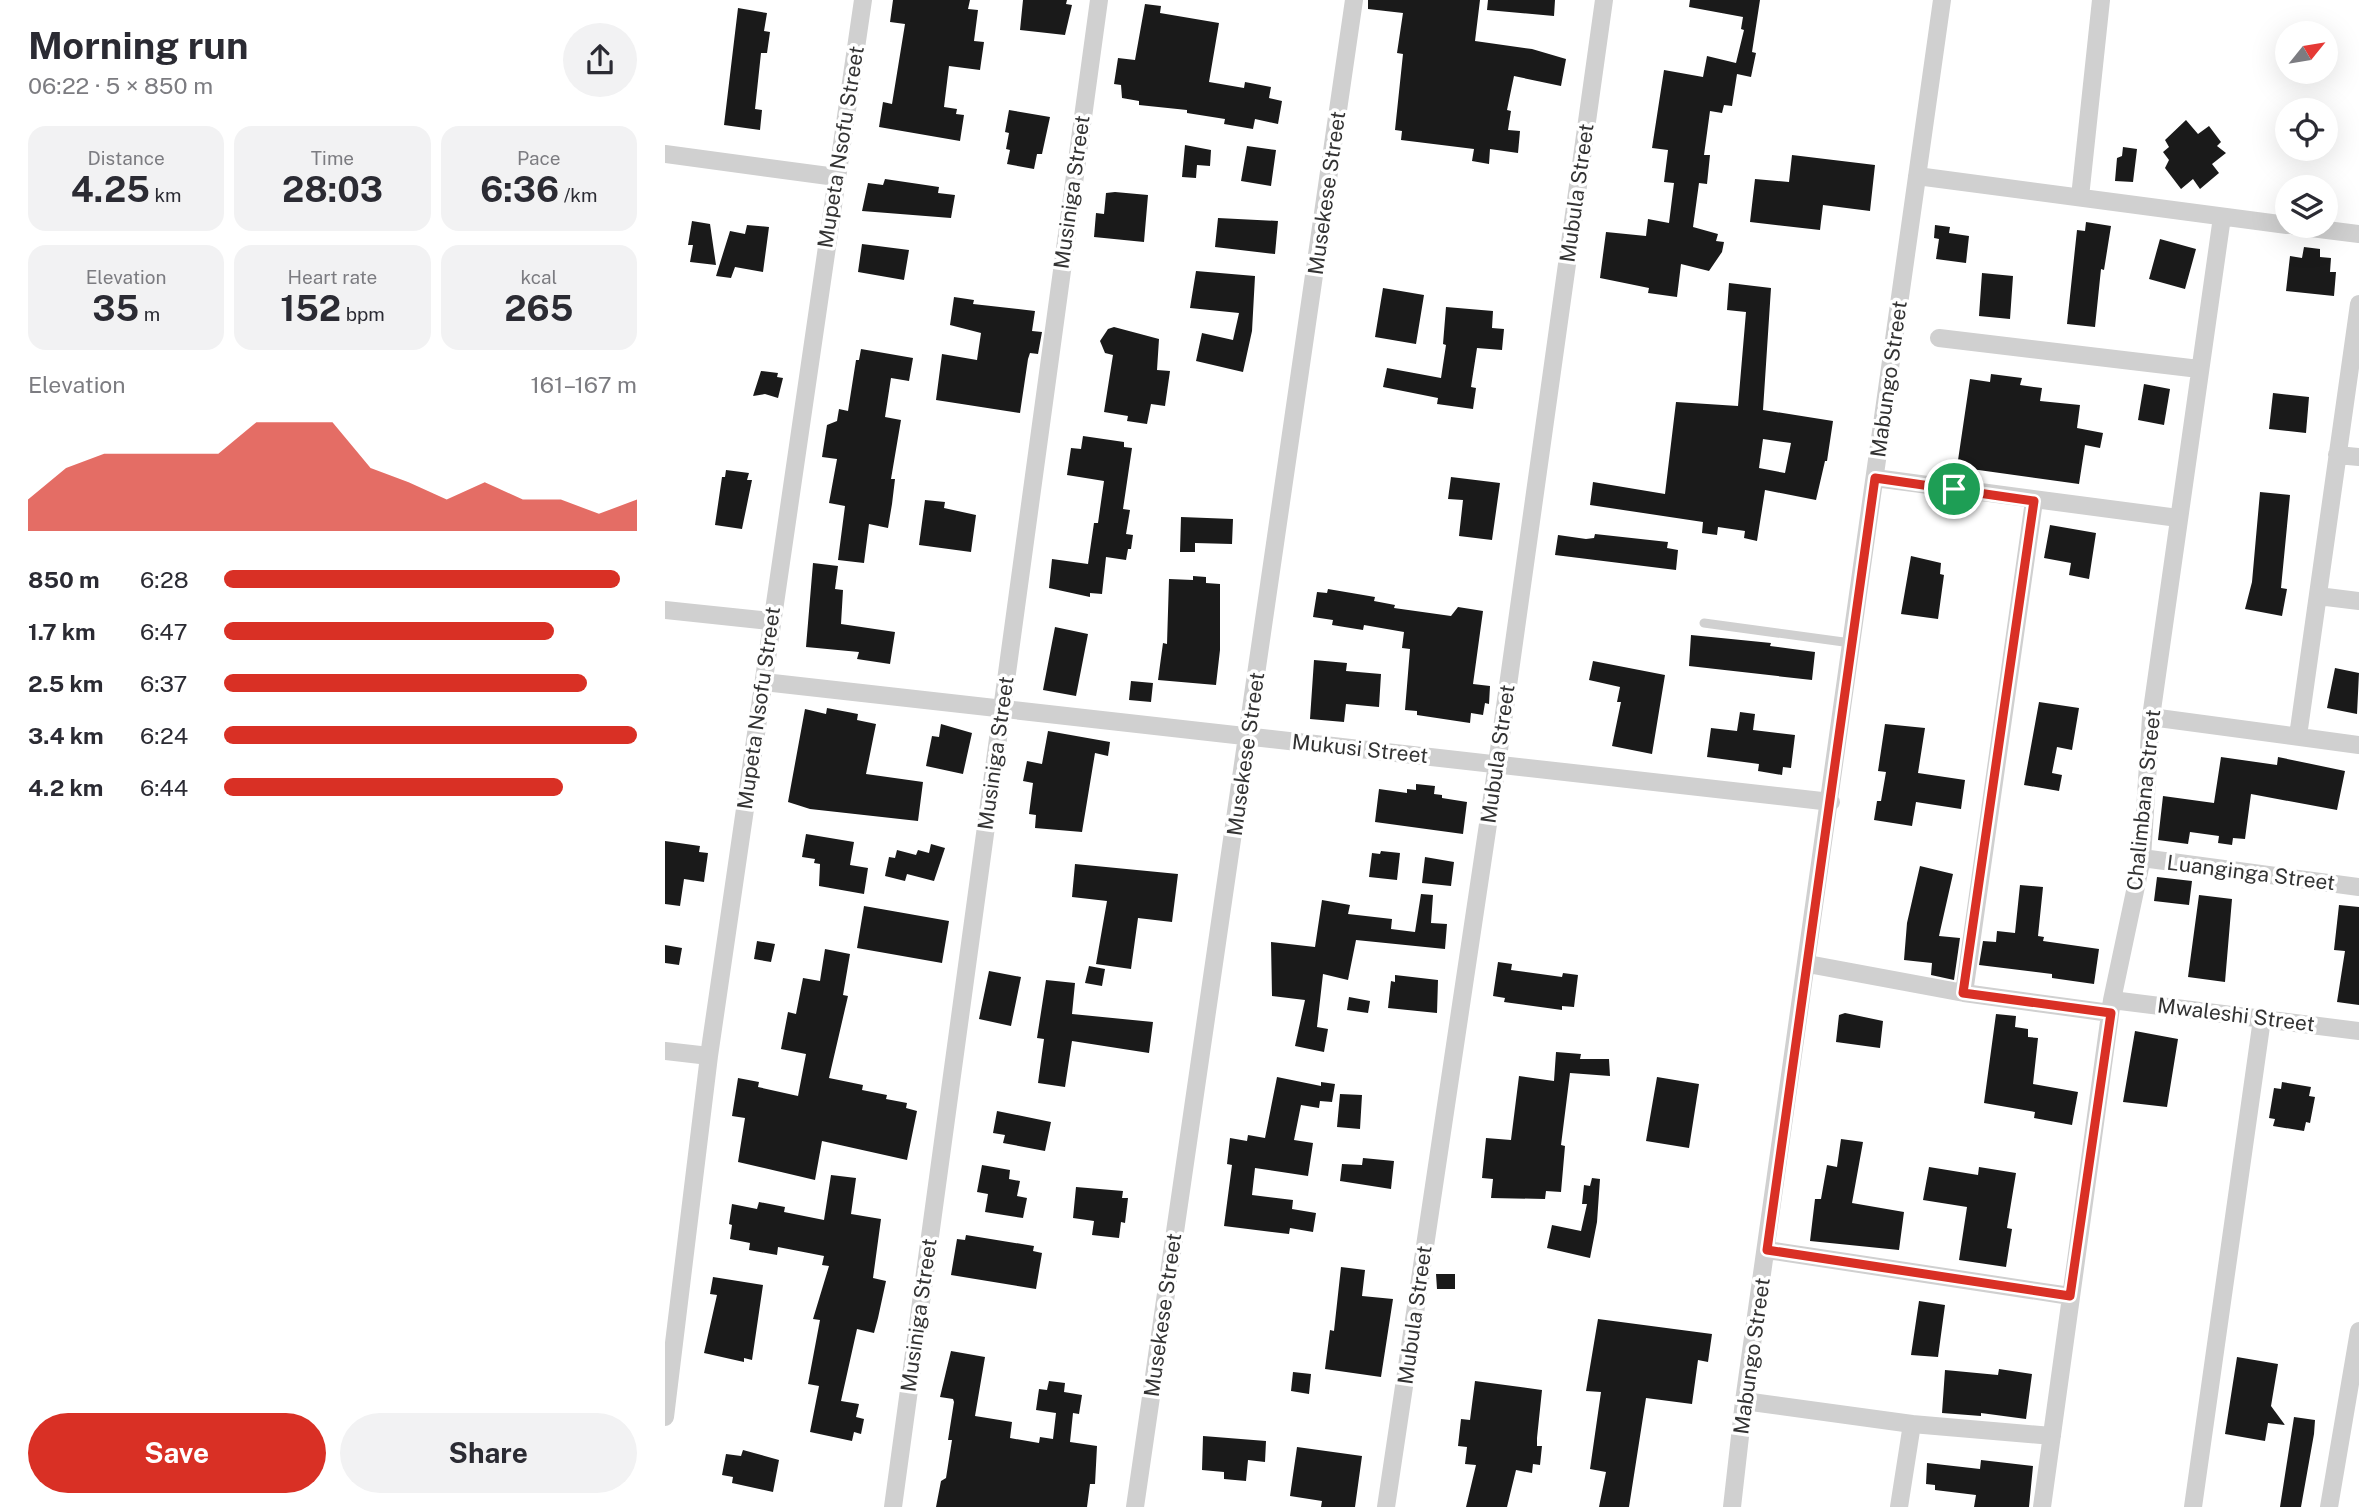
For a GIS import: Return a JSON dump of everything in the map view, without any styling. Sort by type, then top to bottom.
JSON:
[{"type":"street","name":"Mupeta Nsofu Street","points":[[665,1417],[709,1056],[764,682],[770,621],[863,0]]},
{"type":"street","name":"Musiniga Street","points":[[893,1507],[1099,0]]},
{"type":"street","name":"Musekese Street","points":[[1135,1507],[1354,0]]},
{"type":"street","name":"Mubula Street","points":[[1386,1507],[1497,764],[1604,0]]},
{"type":"street","name":"Mabungo Street","points":[[1732,1507],[1744,1401],[1943,0]]},
{"type":"street","points":[[2080,197],[2101,0]]},
{"type":"street","points":[[665,154],[836,177]]},
{"type":"street","points":[[1917,176],[2275,224]]},
{"type":"street","name":"Chalimbana Street","points":[[2042,1507],[2111,1006],[2142,858],[2151,717],[2222,217]]},
{"type":"street","points":[[2338,231],[2359,234]]},
{"type":"street","points":[[2298,736],[2359,304]]},
{"type":"street","points":[[1939,338],[2199,369]]},
{"type":"street","points":[[2337,454],[2359,457]]},
{"type":"street","points":[[1875,478],[2178,518]]},
{"type":"street","points":[[1963,993],[2034,501]]},
{"type":"street","points":[[2318,596],[2359,601]]},
{"type":"street","points":[[665,610],[770,621]]},
{"type":"street","name":"Mukusi Street","points":[[764,682],[1831,802]]},
{"type":"street","points":[[2151,717],[2359,745]]},
{"type":"street","name":"Luanginga Street","points":[[2142,858],[2359,887]]},
{"type":"street","name":"Mwaleshi Street","points":[[1808,964],[1963,993],[2262,1019],[2359,1031]]},
{"type":"street","points":[[2193,1507],[2262,1019]]},
{"type":"street","points":[[665,1051],[709,1056]]},
{"type":"street","points":[[1767,1250],[2070,1296]]},
{"type":"street","points":[[2329,1507],[2354,1404],[2359,1331]]},
{"type":"street","points":[[1744,1401],[1912,1424],[2052,1436]]},
{"type":"street","points":[[1899,1507],[1912,1424]]},
{"type":"lane","points":[[1704,623],[1852,643]]},
{"type":"building","points":[[893,0],[970,0],[968,9],[978,10],[974,41],[984,42],[980,70],[949,66],[944,107],[957,109],[956,114],[964,115],[960,141],[879,127],[883,102],[892,104],[905,24],[890,22]]},
{"type":"building","points":[[1023,0],[1067,0],[1066,4],[1072,5],[1065,35],[1020,30]]},
{"type":"building","points":[[1368,0],[1480,0],[1475,41],[1532,49],[1566,59],[1561,86],[1514,76],[1507,110],[1511,111],[1508,130],[1520,131],[1518,153],[1490,149],[1489,164],[1472,161],[1474,149],[1401,140],[1402,131],[1395,130],[1403,54],[1397,53],[1403,13],[1368,9]]},
{"type":"building","points":[[1488,0],[1555,0],[1554,16],[1487,10]]},
{"type":"building","points":[[1690,0],[1760,0],[1752,52],[1756,53],[1751,77],[1737,74],[1732,106],[1724,105],[1722,113],[1710,111],[1704,155],[1710,155],[1707,184],[1699,183],[1693,227],[1718,234],[1716,241],[1724,242],[1722,252],[1709,271],[1681,264],[1677,297],[1648,293],[1649,288],[1600,278],[1606,232],[1646,236],[1648,219],[1669,223],[1674,183],[1664,182],[1668,150],[1652,148],[1664,70],[1703,77],[1707,56],[1736,63],[1744,30],[1741,29],[1743,17],[1689,7]]},
{"type":"building","points":[[1145,4],[1161,6],[1160,13],[1219,23],[1209,82],[1244,88],[1245,82],[1271,87],[1269,98],[1282,101],[1278,124],[1255,119],[1253,129],[1224,124],[1225,119],[1187,113],[1187,110],[1139,105],[1139,101],[1122,98],[1121,85],[1114,84],[1118,58],[1135,60]]},
{"type":"building","points":[[738,8],[767,13],[764,31],[770,32],[767,53],[761,53],[755,109],[762,110],[760,130],[724,125]]},
{"type":"building","points":[[1009,110],[1050,117],[1042,154],[1037,154],[1034,169],[1007,164],[1009,133],[1005,132]]},
{"type":"building","points":[[2186,120],[2198,134],[2209,126],[2221,142],[2217,146],[2226,153],[2212,164],[2219,173],[2200,189],[2193,179],[2181,189],[2165,168],[2169,160],[2163,152],[2169,147],[2165,140]]},
{"type":"building","points":[[1185,145],[1211,150],[1210,166],[1197,165],[1196,178],[1182,177]]},
{"type":"building","points":[[1247,146],[1276,150],[1271,186],[1241,181]]},
{"type":"building","points":[[2123,147],[2137,149],[2133,182],[2115,181],[2117,158],[2122,156]]},
{"type":"building","points":[[1792,155],[1875,165],[1870,211],[1823,205],[1820,230],[1750,222],[1755,179],[1789,182]]},
{"type":"building","points":[[885,179],[939,187],[938,193],[955,195],[951,218],[862,211],[868,183],[883,185]]},
{"type":"building","points":[[1106,193],[1148,195],[1144,242],[1094,237],[1096,213],[1104,214]]},
{"type":"building","points":[[1218,218],[1278,221],[1275,254],[1215,247]]},
{"type":"building","points":[[692,221],[710,224],[716,265],[690,262],[693,245],[688,245]]},
{"type":"building","points":[[2086,222],[2111,226],[2104,270],[2101,269],[2095,327],[2067,324],[2077,230],[2085,231]]},
{"type":"building","points":[[747,225],[769,227],[763,272],[735,267],[731,278],[716,276],[730,231],[745,234]]},
{"type":"building","points":[[1935,225],[1950,227],[1949,233],[1969,236],[1966,263],[1936,259],[1939,239],[1934,238]]},
{"type":"building","points":[[2160,239],[2196,249],[2185,289],[2149,279]]},
{"type":"building","points":[[862,244],[909,250],[904,280],[858,272]]},
{"type":"building","points":[[2304,247],[2320,249],[2320,257],[2331,258],[2330,272],[2336,272],[2334,296],[2286,291],[2290,256],[2302,258]]},
{"type":"building","points":[[1196,271],[1255,276],[1252,331],[1243,372],[1196,361],[1202,333],[1233,340],[1239,313],[1190,308]]},
{"type":"building","points":[[1982,273],[2013,276],[2010,319],[1979,316]]},
{"type":"building","points":[[1729,283],[1771,288],[1763,410],[1833,421],[1827,461],[1816,500],[1765,490],[1757,541],[1744,538],[1745,531],[1718,527],[1717,535],[1702,533],[1703,522],[1590,505],[1593,482],[1665,494],[1676,402],[1738,406],[1746,312],[1727,310]],"holes":[[[1763,439],[1791,443],[1785,473],[1759,468]]]},
{"type":"building","points":[[1383,288],[1424,295],[1416,344],[1375,337]]},
{"type":"building","points":[[954,297],[974,300],[973,304],[1035,311],[1032,331],[1042,332],[1038,354],[1030,353],[1028,359],[1020,413],[936,400],[942,354],[977,360],[981,333],[950,325]]},
{"type":"building","points":[[1446,307],[1493,311],[1492,328],[1504,329],[1502,350],[1477,348],[1471,387],[1476,388],[1473,409],[1437,404],[1438,398],[1383,387],[1387,368],[1441,378],[1446,345],[1443,344]]},
{"type":"building","points":[[1114,327],[1159,339],[1157,370],[1170,371],[1165,406],[1151,404],[1147,424],[1127,421],[1128,416],[1104,412],[1113,355],[1105,353],[1100,341],[1108,329]]},
{"type":"building","points":[[861,349],[913,358],[909,381],[891,378],[885,417],[901,420],[891,479],[895,479],[892,504],[888,528],[869,524],[864,563],[838,560],[845,506],[829,503],[837,459],[822,457],[827,425],[837,421],[839,409],[848,411],[856,360],[859,360]]},
{"type":"building","points":[[761,371],[778,373],[777,377],[783,378],[778,398],[765,394],[753,396]]},
{"type":"building","points":[[1991,374],[2022,378],[2020,385],[2042,388],[2040,401],[2080,405],[2077,428],[2103,433],[2100,448],[2085,445],[2079,484],[1957,467],[1970,379],[1990,382]]},
{"type":"building","points":[[2144,384],[2170,389],[2164,425],[2138,420]]},
{"type":"building","points":[[2273,393],[2309,397],[2306,433],[2269,429]]},
{"type":"building","points":[[1083,436],[1124,442],[1124,447],[1132,448],[1123,509],[1130,510],[1126,534],[1133,535],[1131,549],[1128,549],[1126,560],[1106,557],[1102,594],[1090,593],[1090,597],[1049,588],[1052,559],[1088,564],[1094,523],[1098,523],[1104,481],[1067,475],[1071,448],[1081,449]]},
{"type":"building","points":[[726,470],[749,473],[747,480],[752,480],[742,529],[715,525],[722,477],[725,477]]},
{"type":"building","points":[[1451,477],[1500,483],[1492,540],[1459,536],[1463,500],[1448,499]]},
{"type":"building","points":[[2260,492],[2290,495],[2281,588],[2287,589],[2282,616],[2245,609],[2252,582]]},
{"type":"building","points":[[925,500],[945,502],[944,508],[976,515],[971,552],[919,545]]},
{"type":"building","points":[[1181,517],[1233,519],[1232,544],[1195,543],[1195,552],[1180,552]]},
{"type":"building","points":[[2050,525],[2096,533],[2089,579],[2069,575],[2071,563],[2044,558]]},
{"type":"building","points":[[1595,534],[1668,542],[1667,548],[1678,550],[1676,570],[1555,555],[1558,535],[1586,539],[1594,538]]},
{"type":"building","points":[[1911,556],[1941,563],[1940,574],[1944,575],[1938,619],[1901,614]]},
{"type":"building","points":[[813,563],[838,566],[835,589],[843,590],[841,624],[895,632],[890,664],[857,659],[859,652],[806,647]]},
{"type":"building","points":[[1193,576],[1206,577],[1206,583],[1220,584],[1220,650],[1216,685],[1158,680],[1163,643],[1167,644],[1169,579],[1193,580]]},
{"type":"building","points":[[1328,589],[1375,597],[1374,601],[1395,605],[1394,608],[1451,616],[1458,607],[1483,611],[1473,684],[1490,686],[1489,704],[1485,703],[1483,715],[1471,713],[1470,723],[1417,715],[1417,711],[1405,710],[1410,649],[1402,648],[1404,632],[1364,625],[1363,630],[1332,625],[1333,620],[1313,617],[1317,592],[1327,593]]},
{"type":"building","points":[[1055,627],[1088,634],[1076,696],[1043,690]]},
{"type":"building","points":[[1691,635],[1771,643],[1770,646],[1815,652],[1812,680],[1689,666]]},
{"type":"building","points":[[1314,660],[1347,663],[1346,671],[1381,674],[1379,707],[1346,704],[1344,722],[1310,719]]},
{"type":"building","points":[[1593,661],[1665,675],[1652,754],[1612,746],[1621,702],[1617,702],[1620,687],[1589,680]]},
{"type":"building","points":[[2335,668],[2359,673],[2357,714],[2327,708]]},
{"type":"building","points":[[1131,681],[1153,683],[1151,702],[1129,700]]},
{"type":"building","points":[[2039,702],[2079,708],[2072,750],[2057,747],[2052,773],[2062,775],[2059,791],[2024,785]]},
{"type":"building","points":[[827,708],[858,714],[857,720],[876,724],[866,774],[923,782],[918,821],[810,809],[788,802],[805,709],[826,714]]},
{"type":"building","points":[[1740,712],[1755,714],[1753,730],[1795,735],[1791,768],[1783,767],[1782,775],[1758,771],[1759,764],[1707,757],[1711,728],[1737,731]]},
{"type":"building","points":[[941,724],[972,733],[963,774],[926,766],[932,736],[939,737]]},
{"type":"building","points":[[1885,724],[1925,728],[1918,773],[1965,780],[1961,809],[1916,802],[1912,826],[1874,820],[1877,801],[1881,801],[1886,772],[1878,771]]},
{"type":"building","points":[[1048,731],[1110,742],[1108,756],[1095,753],[1082,832],[1035,828],[1036,815],[1029,814],[1033,783],[1023,781],[1027,761],[1042,764]]},
{"type":"building","points":[[2221,757],[2277,765],[2278,757],[2345,771],[2337,810],[2251,794],[2245,839],[2233,838],[2232,845],[2218,843],[2219,836],[2190,832],[2188,844],[2158,840],[2163,796],[2214,803]]},
{"type":"building","points":[[1416,784],[1435,786],[1434,794],[1442,795],[1442,798],[1467,802],[1463,834],[1375,822],[1379,789],[1407,793],[1407,789],[1416,790]]},
{"type":"building","points":[[806,834],[854,842],[850,865],[868,868],[864,894],[819,886],[820,864],[814,863],[815,859],[802,857]]},
{"type":"building","points":[[665,841],[700,846],[699,852],[708,853],[704,882],[684,879],[680,906],[665,904]]},
{"type":"building","points":[[931,844],[945,848],[934,881],[907,874],[905,881],[885,876],[889,857],[895,858],[897,850],[916,855],[918,850],[929,853]]},
{"type":"building","points":[[1381,851],[1400,853],[1397,880],[1369,877],[1372,853],[1380,854]]},
{"type":"building","points":[[1425,857],[1454,862],[1451,886],[1422,883]]},
{"type":"building","points":[[1075,864],[1178,874],[1172,922],[1138,918],[1131,969],[1096,964],[1107,901],[1072,897]]},
{"type":"building","points":[[1920,866],[1953,874],[1939,936],[1960,938],[1954,980],[1931,975],[1932,963],[1904,960],[1907,923]]},
{"type":"building","points":[[2157,877],[2192,881],[2189,905],[2154,901]]},
{"type":"building","points":[[2020,885],[2043,887],[2038,936],[2044,937],[2043,941],[2099,949],[2094,984],[2052,978],[2052,974],[1979,965],[1983,941],[1996,942],[1997,931],[2015,933]]},
{"type":"building","points":[[1421,894],[1433,895],[1431,923],[1447,924],[1445,949],[1356,940],[1348,980],[1323,974],[1317,1027],[1328,1029],[1324,1052],[1295,1046],[1305,1000],[1272,996],[1271,942],[1315,947],[1322,900],[1350,905],[1348,914],[1392,919],[1391,929],[1415,932]]},
{"type":"building","points":[[2199,895],[2232,899],[2225,982],[2188,977]]},
{"type":"building","points":[[2339,905],[2359,907],[2359,1005],[2337,1002],[2345,951],[2334,950]]},
{"type":"building","points":[[864,906],[949,921],[942,963],[857,948]]},
{"type":"building","points":[[757,941],[775,944],[771,962],[754,959]]},
{"type":"building","points":[[665,945],[682,948],[679,965],[665,963]]},
{"type":"building","points":[[825,949],[850,954],[843,995],[848,996],[829,1078],[863,1085],[862,1090],[887,1095],[886,1099],[907,1103],[906,1108],[917,1111],[907,1160],[822,1141],[815,1180],[738,1162],[745,1118],[732,1116],[738,1078],[759,1082],[758,1087],[798,1096],[806,1054],[781,1049],[788,1012],[796,1014],[803,978],[820,981]]},
{"type":"building","points":[[1498,962],[1512,964],[1511,970],[1562,977],[1563,973],[1578,975],[1574,1007],[1562,1006],[1562,1010],[1504,1002],[1505,998],[1493,996]]},
{"type":"building","points":[[1089,966],[1105,969],[1102,986],[1085,983]]},
{"type":"building","points":[[989,971],[1021,977],[1011,1026],[979,1019]]},
{"type":"building","points":[[1395,975],[1438,980],[1437,1013],[1388,1008],[1391,981],[1395,982]]},
{"type":"building","points":[[1046,980],[1075,983],[1072,1014],[1153,1022],[1149,1053],[1072,1041],[1065,1087],[1038,1083],[1044,1039],[1037,1038]]},
{"type":"building","points":[[1349,997],[1370,1001],[1368,1013],[1347,1010]]},
{"type":"building","points":[[1845,1013],[1883,1021],[1880,1048],[1836,1042],[1839,1015]]},
{"type":"building","points":[[1996,1014],[2016,1016],[2015,1027],[2028,1029],[2028,1037],[2038,1038],[2033,1084],[2078,1092],[2072,1125],[2034,1118],[2035,1112],[1984,1103]]},
{"type":"building","points":[[2135,1031],[2178,1039],[2167,1107],[2123,1102]]},
{"type":"building","points":[[1556,1052],[1581,1054],[1580,1059],[1609,1059],[1610,1076],[1570,1073],[1561,1145],[1565,1146],[1561,1192],[1546,1191],[1545,1199],[1491,1198],[1493,1179],[1482,1178],[1486,1138],[1511,1140],[1519,1076],[1554,1081]]},
{"type":"building","points":[[1277,1077],[1321,1086],[1321,1082],[1335,1084],[1332,1102],[1320,1101],[1319,1108],[1301,1105],[1294,1140],[1313,1143],[1308,1176],[1255,1168],[1252,1195],[1293,1200],[1292,1209],[1316,1213],[1313,1232],[1290,1228],[1289,1234],[1224,1226],[1232,1165],[1227,1164],[1230,1138],[1247,1141],[1248,1135],[1265,1138]]},
{"type":"building","points":[[1657,1077],[1699,1084],[1689,1148],[1646,1141]]},
{"type":"building","points":[[2282,1082],[2311,1087],[2309,1096],[2315,1097],[2310,1123],[2306,1122],[2304,1131],[2273,1126],[2275,1119],[2269,1118],[2274,1088],[2281,1089]]},
{"type":"building","points":[[1340,1094],[1362,1095],[1360,1129],[1337,1127]]},
{"type":"building","points":[[997,1111],[1051,1122],[1045,1151],[1003,1143],[1005,1135],[993,1133]]},
{"type":"building","points":[[1841,1139],[1863,1142],[1852,1203],[1904,1212],[1899,1250],[1810,1241],[1815,1199],[1821,1199],[1827,1165],[1837,1167]]},
{"type":"building","points":[[1363,1158],[1394,1161],[1391,1189],[1340,1181],[1342,1164],[1362,1165]]},
{"type":"building","points":[[982,1165],[1010,1170],[1009,1179],[1020,1181],[1017,1196],[1027,1198],[1023,1218],[985,1212],[988,1194],[977,1192]]},
{"type":"building","points":[[1929,1167],[1978,1175],[1979,1167],[2016,1173],[2007,1228],[2012,1229],[2006,1267],[1959,1260],[1967,1207],[1923,1200]]},
{"type":"building","points":[[831,1175],[856,1178],[851,1214],[881,1219],[873,1278],[886,1281],[874,1333],[857,1329],[841,1401],[859,1404],[856,1417],[864,1419],[861,1434],[854,1432],[852,1441],[810,1432],[819,1386],[808,1384],[820,1320],[813,1319],[829,1266],[822,1265],[824,1256],[778,1247],[777,1255],[749,1250],[750,1243],[730,1239],[732,1204],[757,1209],[759,1202],[785,1207],[784,1212],[824,1220]]},
{"type":"building","points":[[1592,1178],[1600,1179],[1597,1222],[1590,1258],[1547,1248],[1552,1225],[1581,1231],[1587,1204],[1582,1204],[1584,1185],[1590,1186]]},
{"type":"building","points":[[1076,1187],[1123,1191],[1122,1198],[1128,1198],[1125,1223],[1121,1222],[1119,1238],[1092,1235],[1094,1221],[1073,1218]]},
{"type":"building","points":[[966,1235],[1034,1246],[1033,1251],[1042,1253],[1036,1289],[951,1275],[957,1239],[965,1240]]},
{"type":"building","points":[[1341,1267],[1365,1270],[1362,1296],[1393,1299],[1381,1377],[1325,1369],[1330,1330],[1334,1331]]},
{"type":"building","points":[[1436,1274],[1455,1274],[1455,1289],[1437,1289]]},
{"type":"building","points":[[713,1277],[763,1285],[752,1360],[744,1358],[744,1362],[704,1353],[717,1295],[710,1294]]},
{"type":"building","points":[[1919,1301],[1945,1305],[1938,1357],[1911,1355]]},
{"type":"building","points":[[1598,1319],[1712,1334],[1708,1362],[1698,1360],[1692,1404],[1646,1398],[1629,1507],[1599,1507],[1606,1472],[1590,1469],[1601,1392],[1586,1391]]},
{"type":"building","points":[[951,1351],[985,1357],[975,1416],[1012,1422],[1010,1438],[1039,1443],[1040,1437],[1053,1439],[1056,1413],[1036,1410],[1039,1389],[1047,1390],[1049,1381],[1065,1383],[1064,1392],[1082,1395],[1079,1414],[1073,1413],[1070,1442],[1097,1446],[1095,1484],[1090,1484],[1087,1507],[936,1507],[941,1481],[946,1478],[952,1440],[948,1440],[954,1402],[953,1399],[940,1397]]},
{"type":"building","points":[[2237,1357],[2278,1364],[2271,1406],[2285,1425],[2268,1423],[2265,1441],[2225,1434]]},
{"type":"building","points":[[1999,1369],[2032,1374],[2026,1419],[1981,1413],[1981,1416],[1942,1413],[1945,1370],[1998,1375]]},
{"type":"building","points":[[1293,1372],[1311,1374],[1309,1394],[1291,1391]]},
{"type":"building","points":[[1475,1381],[1542,1390],[1537,1438],[1537,1446],[1542,1446],[1540,1465],[1533,1464],[1532,1473],[1516,1470],[1507,1507],[1466,1507],[1476,1465],[1465,1464],[1467,1447],[1458,1446],[1461,1419],[1470,1420]]},
{"type":"building","points":[[2294,1417],[2315,1420],[2314,1434],[2301,1507],[2280,1507]]},
{"type":"building","points":[[1203,1436],[1266,1441],[1265,1462],[1248,1460],[1246,1481],[1224,1479],[1224,1472],[1202,1470]]},
{"type":"building","points":[[1297,1447],[1362,1456],[1355,1507],[1321,1507],[1322,1501],[1290,1496]]},
{"type":"building","points":[[743,1450],[779,1460],[773,1492],[732,1483],[733,1477],[722,1475],[726,1454],[741,1456]]},
{"type":"building","points":[[1981,1460],[2033,1466],[2029,1507],[1974,1507],[1976,1495],[1935,1490],[1935,1485],[1926,1484],[1927,1463],[1980,1469]]},
{"type":"route","points":[[1875,478],[1954,489],[2034,501],[1963,993],[2111,1013],[2070,1296],[1767,1250],[1875,478]]}]
